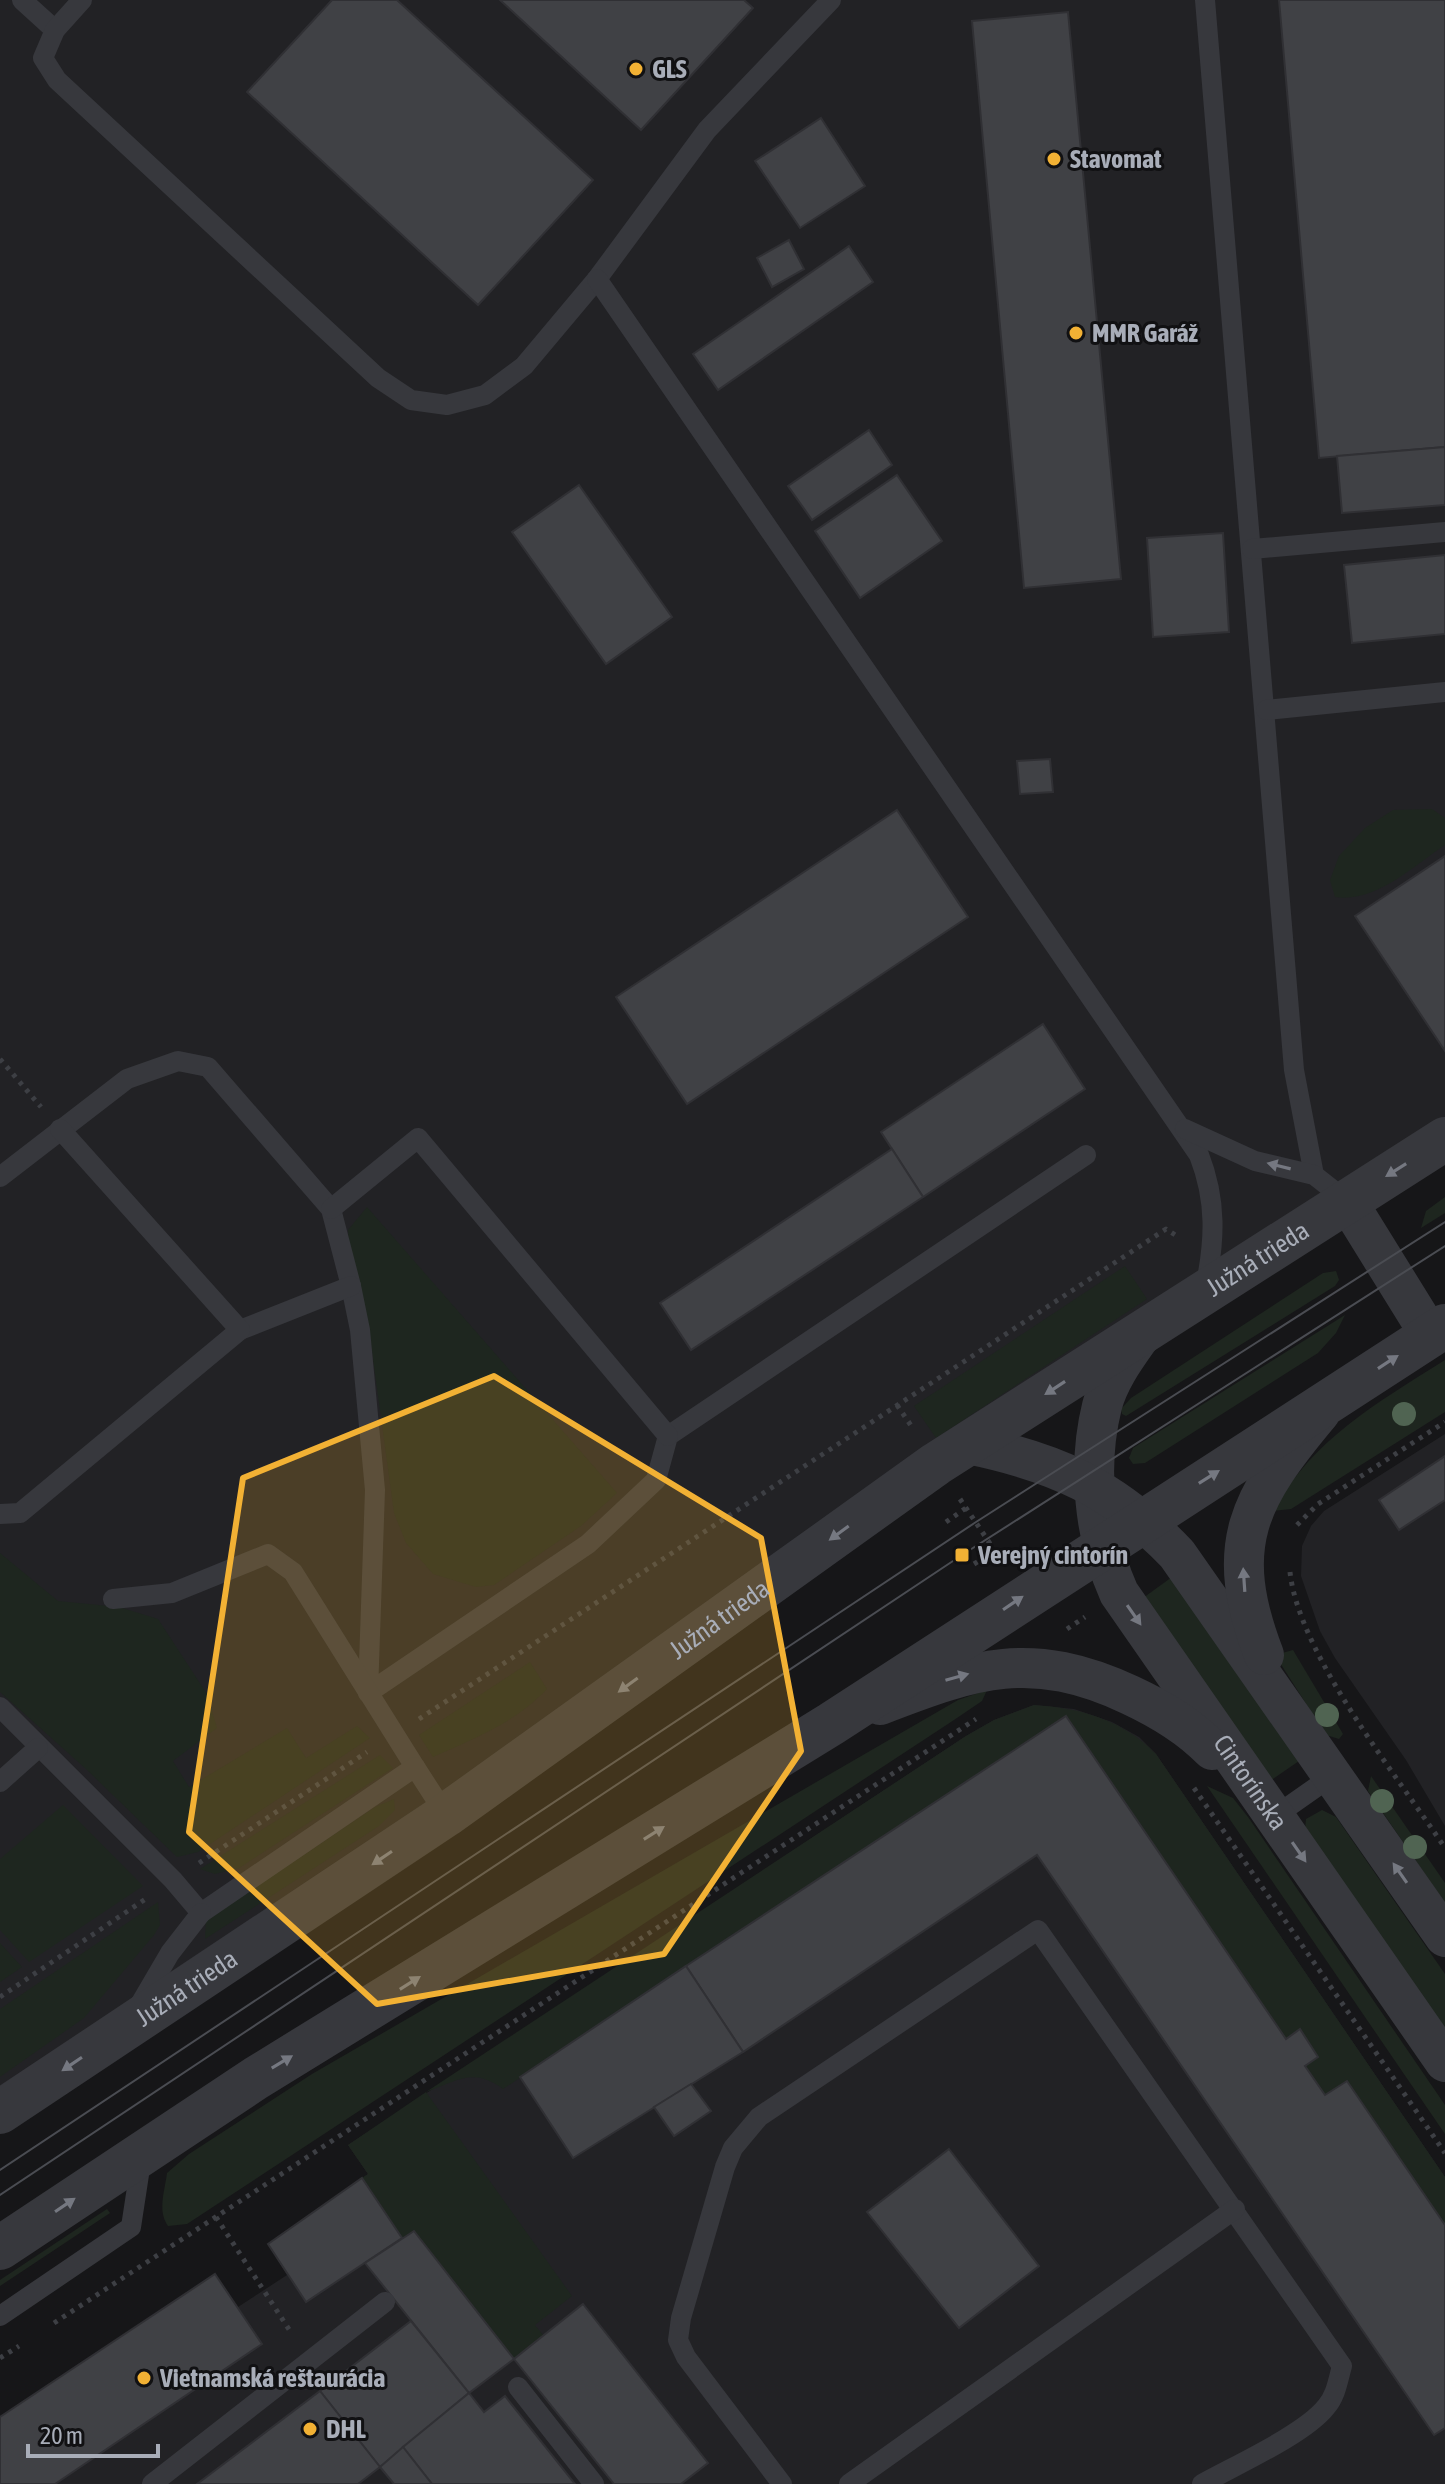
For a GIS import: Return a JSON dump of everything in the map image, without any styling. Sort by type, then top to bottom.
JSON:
[{"type":"street","name":"Južná trieda","points":[[0,2112],[446,1815],[952,1454],[1204,1293],[1331,1188],[1445,1139]]},
{"type":"street","points":[[0,2248],[256,2078],[831,1724],[1143,1518],[1438,1330],[1331,1188]]},
{"type":"street","name":"Cintorínska","points":[[1144,1331],[1119,1366],[1103,1405],[1095,1487],[1102,1545],[1119,1593],[1445,2062]]},
{"type":"street","points":[[1285,1707],[1245,1599],[1242,1573],[1245,1541],[1258,1499],[1275,1470],[1332,1399]]},
{"type":"street","points":[[952,1454],[1009,1453],[1095,1487],[1143,1518],[1177,1554],[1445,1937]]},
{"type":"street","points":[[831,1724],[972,1673],[1020,1667],[1048,1668],[1121,1691],[1173,1717],[1200,1738],[1271,1811]]},
{"type":"lane","points":[[22,0],[55,30]]},
{"type":"lane","points":[[82,0],[55,30],[43,58],[57,80],[378,378],[411,400],[447,405],[485,395],[524,366],[597,279],[707,130],[831,0]]},
{"type":"lane","points":[[1205,0],[1294,1070],[1331,1188]]},
{"type":"lane","points":[[597,279],[1183,1128],[1207,1175],[1215,1230],[1204,1293]]},
{"type":"lane","points":[[1252,549],[1445,532]]},
{"type":"lane","points":[[1266,710],[1445,692]]},
{"type":"lane","points":[[0,1177],[127,1079],[178,1061],[208,1067],[331,1209],[360,1330],[375,1490],[368,1693]]},
{"type":"lane","points":[[1183,1128],[1255,1161],[1331,1188]]},
{"type":"lane","points":[[60,1129],[240,1330]]},
{"type":"lane","points":[[331,1209],[418,1138],[668,1436]]},
{"type":"lane","points":[[368,1693],[588,1544],[656,1480],[668,1436],[1086,1155]]},
{"type":"lane","points":[[0,1514],[20,1513],[240,1330],[351,1286]]},
{"type":"lane","points":[[113,1599],[172,1593],[268,1554],[293,1572],[446,1815]]},
{"type":"lane","points":[[0,1707],[173,1880],[201,1913]]},
{"type":"lane","points":[[0,1782],[38,1748]]},
{"type":"lane","points":[[127,2028],[170,1953],[201,1913],[415,1767]]},
{"type":"lane","points":[[1271,1811],[1332,1776]]},
{"type":"lane","points":[[782,2484],[686,2357],[678,2340],[686,2303],[733,2148],[759,2117],[1038,1930],[1342,2366],[1336,2390],[1326,2407],[1307,2423],[1202,2484]]},
{"type":"lane","points":[[0,2316],[131,2227],[142,2154]]},
{"type":"lane","points":[[849,2484],[1235,2209]]},
{"type":"lane","points":[[152,2484],[385,2302]]},
{"type":"lane","points":[[518,2387],[594,2484]]},
{"type":"path","points":[[0,1059],[60,1129]]},
{"type":"path","points":[[0,1997],[173,1880],[1166,1229],[1189,1244],[1215,1230]]},
{"type":"path","points":[[897,1405],[952,1454],[966,1508],[1025,1595]]},
{"type":"path","points":[[1295,1528],[1318,1504],[1445,1422]]},
{"type":"path","points":[[946,1522],[966,1508]]},
{"type":"path","points":[[974,1564],[995,1551]]},
{"type":"path","points":[[1290,1564],[1295,1602],[1311,1643],[1445,1848]]},
{"type":"path","points":[[1064,1631],[1090,1613]]},
{"type":"path","points":[[51,2325],[984,1715]]},
{"type":"path","points":[[1192,1785],[1445,2153]]},
{"type":"path","points":[[216,2217],[310,2362]]},
{"type":"path","points":[[0,2358],[25,2341]]},
{"type":"highlighted area","points":[[494,1376],[761,1538],[801,1751],[664,1954],[377,2004],[189,1832],[243,1478]]},
{"type":"shaded area","points":[[0,0],[1445,0],[1445,1139],[0,2112]]},
{"type":"shaded area","points":[[1432,809],[1445,818],[1445,845],[1379,889],[1350,897],[1335,897],[1330,880],[1339,856],[1365,828],[1393,810]]},
{"type":"shaded area","points":[[1445,1197],[1445,1213],[1421,1228],[1426,1211]]},
{"type":"shaded area","points":[[367,1207],[617,1493],[581,1526],[494,1585],[476,1587],[433,1574],[406,1543],[394,1513],[367,1315],[349,1252],[348,1230]]},
{"type":"shaded area","points":[[1125,1266],[1147,1299],[936,1438],[914,1406]]},
{"type":"shaded area","points":[[1336,1271],[1339,1280],[1335,1286],[1126,1416],[1122,1414],[1121,1409],[1131,1398],[1323,1273]]},
{"type":"shaded area","points":[[1345,1315],[1336,1333],[1318,1353],[1145,1463],[1133,1464],[1129,1458],[1133,1448]]},
{"type":"shaded area","points":[[1445,1360],[1445,1412],[1291,1509],[1272,1511],[1289,1485],[1327,1443],[1371,1408]]},
{"type":"shaded area","points":[[1445,1434],[1445,1826],[1406,1760],[1335,1658],[1320,1631],[1301,1576],[1302,1546],[1311,1526],[1324,1511]]},
{"type":"shaded area","points":[[0,1553],[58,1601],[119,1607],[158,1619],[207,1694],[217,1728],[173,1761],[189,1787],[287,1728],[306,1758],[357,1726],[370,1738],[198,1852],[177,1857],[0,1692]]},
{"type":"shaded area","points":[[1172,1577],[1299,1761],[1270,1781],[1143,1598]]},
{"type":"shaded area","points":[[1293,1650],[1343,1734],[1339,1739],[1326,1735],[1275,1655]]},
{"type":"shaded area","points":[[530,1662],[547,1689],[535,1701],[479,1736],[433,1757],[419,1735]]},
{"type":"shaded area","points":[[987,1690],[982,1701],[954,1720],[187,2224],[168,2226],[162,2207],[167,2173],[189,2154],[312,2074],[958,1700]]},
{"type":"shaded area","points":[[1034,1705],[1074,1709],[1112,1722],[1139,1737],[1156,1754],[1445,2177],[1445,2484],[0,2484],[0,2417],[215,2274],[238,2307],[287,2275],[268,2244],[368,2174],[348,2145],[966,1736],[994,1720]]},
{"type":"shaded area","points":[[1034,1705],[1068,1709],[1115,1724],[1130,1732],[1156,1754],[1445,2177],[1445,2225],[1347,2081],[1325,2095],[1305,2066],[1318,2056],[1300,2030],[1286,2039],[1066,1717],[503,2089],[474,2077],[426,2092],[966,1736],[994,1720]]},
{"type":"shaded area","points":[[380,1755],[393,1768],[239,1868],[215,1874],[200,1869]]},
{"type":"shaded area","points":[[1371,1776],[1445,1883],[1445,1903],[1368,1791]]},
{"type":"shaded area","points":[[1207,1786],[1233,1798],[1248,1817],[1445,2105],[1445,2134]]},
{"type":"shaded area","points":[[394,1799],[395,1810],[379,1826],[205,1939],[206,1921],[375,1807]]},
{"type":"shaded area","points":[[63,1805],[143,1886],[29,1962],[0,1930],[0,1859]]},
{"type":"shaded area","points":[[1322,1810],[1336,1817],[1445,1974],[1445,2036],[1305,1830],[1306,1819]]},
{"type":"shaded area","points":[[158,1902],[160,1925],[154,1935],[84,2018],[0,2077],[0,2009]]},
{"type":"shaded area","points":[[0,1943],[22,1967],[0,1982]]},
{"type":"shaded area","points":[[426,2092],[572,2296],[535,2325],[544,2336],[514,2359],[414,2231],[402,2238],[362,2178],[368,2174],[348,2145]]},
{"type":"shaded area","points":[[107,2209],[110,2213],[0,2286],[0,2280]]},
{"type":"building","points":[[332,0],[397,0],[593,180],[478,305],[247,92]]},
{"type":"building","name":"GLS","points":[[500,0],[744,0],[753,8],[641,130]]},
{"type":"building","points":[[1279,0],[1445,0],[1445,447],[1319,458]]},
{"type":"building","points":[[1068,12],[1121,579],[1024,588],[972,21]]},
{"type":"building","points":[[821,118],[865,186],[800,228],[755,161]]},
{"type":"building","points":[[789,240],[804,269],[772,287],[757,258]]},
{"type":"building","points":[[849,246],[873,282],[718,390],[693,354]]},
{"type":"building","points":[[869,430],[892,465],[812,520],[788,486]]},
{"type":"building","points":[[1445,447],[1445,505],[1342,513],[1337,456]]},
{"type":"building","points":[[897,475],[942,541],[860,598],[815,531]]},
{"type":"building","points":[[579,485],[672,617],[606,664],[512,532]]},
{"type":"building","points":[[1223,533],[1229,632],[1153,637],[1147,538]]},
{"type":"building","points":[[1445,555],[1445,634],[1352,643],[1344,565]]},
{"type":"building","points":[[1050,759],[1053,792],[1020,794],[1017,761]]},
{"type":"building","points":[[897,810],[968,917],[687,1104],[616,997]]},
{"type":"building","points":[[1445,856],[1445,1051],[1355,916]]},
{"type":"building","points":[[1043,1024],[1085,1089],[923,1197],[881,1132]]},
{"type":"building","points":[[892,1149],[923,1197],[691,1350],[660,1303]]},
{"type":"building","points":[[1445,1456],[1445,1500],[1399,1530],[1379,1500]]},
{"type":"building","points":[[1066,1716],[1286,2039],[1300,2029],[1318,2057],[1305,2066],[1325,2095],[1347,2081],[1445,2225],[1445,2428],[1434,2435],[1037,1855],[743,2052],[686,1966]]},
{"type":"building","points":[[686,1966],[743,2052],[573,2158],[520,2077]]},
{"type":"building","points":[[691,2084],[711,2111],[674,2136],[654,2107]]},
{"type":"building","points":[[949,2149],[1039,2266],[959,2328],[867,2212]]},
{"type":"building","points":[[362,2178],[402,2238],[306,2302],[268,2244]]},
{"type":"building","points":[[414,2231],[514,2359],[469,2393],[365,2263]]},
{"type":"building","points":[[215,2274],[262,2344],[55,2484],[0,2484],[0,2417]]},
{"type":"building","points":[[583,2304],[708,2463],[681,2484],[614,2484],[514,2359]]},
{"type":"building","points":[[411,2321],[469,2393],[380,2467],[320,2391]]},
{"type":"building","name":"DHL","points":[[320,2391],[380,2467],[358,2484],[197,2484]]},
{"type":"building","points":[[469,2393],[484,2412],[505,2396],[575,2484],[432,2484],[403,2447]]},
{"type":"building","points":[[403,2447],[432,2484],[394,2484],[380,2467]]},
{"type":"tram line","points":[[0,2170],[976,1522],[1445,1222]]},
{"type":"tram line","points":[[0,2195],[962,1555],[1445,1246]]},
{"type":"place","name":"GLS","points":[[636,69]]},
{"type":"place","name":"Stavomat","points":[[1054,159]]},
{"type":"place","name":"MMR Garáž","points":[[1076,333]]},
{"type":"place","name":"Verejný cintorín","points":[[962,1555]]},
{"type":"place","name":"Vietnamská reštaurácia","points":[[144,2378]]},
{"type":"place","name":"DHL","points":[[310,2429]]}]
